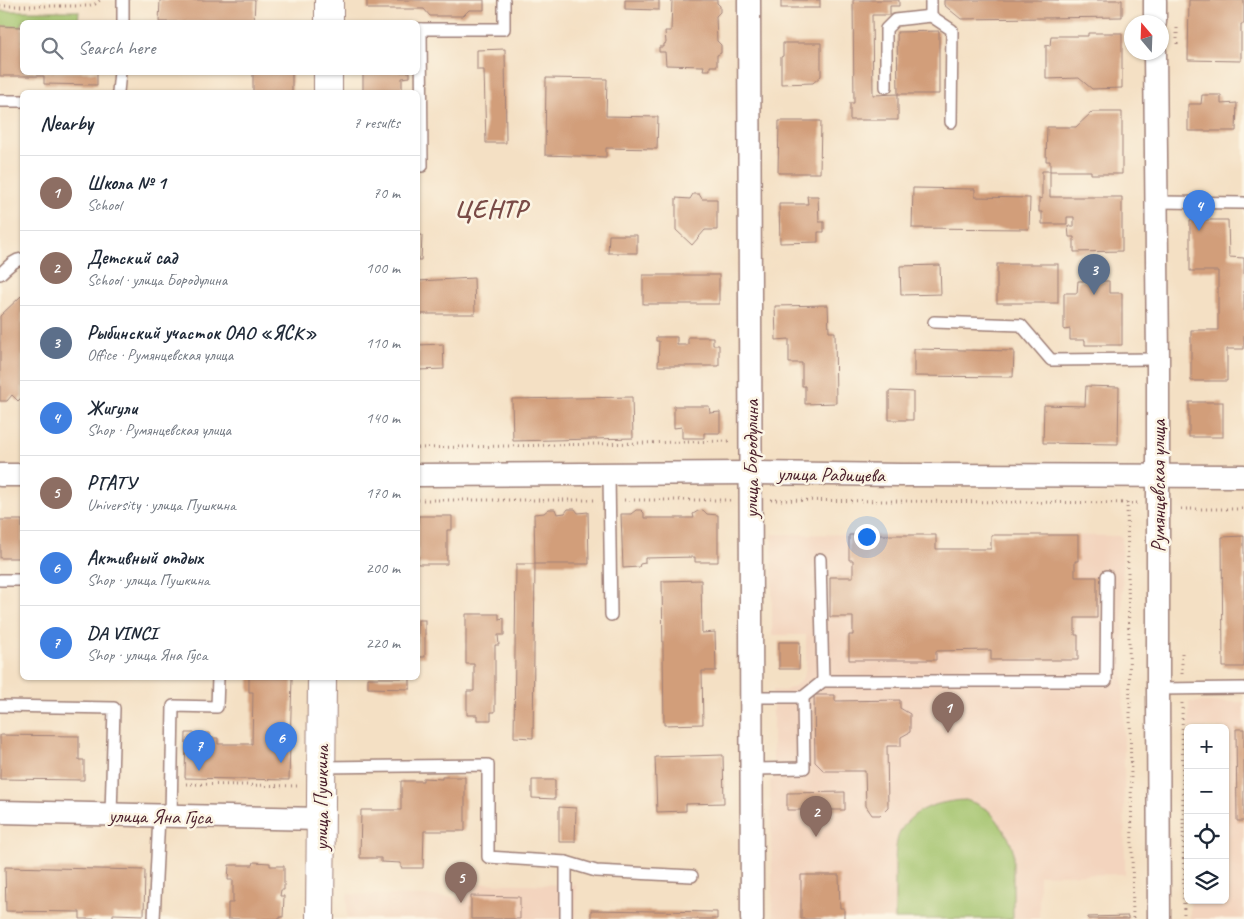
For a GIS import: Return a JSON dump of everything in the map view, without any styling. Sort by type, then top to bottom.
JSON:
[{"type":"street","points":[[329,0],[329,20]]},
{"type":"street","name":"улица Бородулина","points":[[749,0],[752,919]]},
{"type":"street","points":[[1155,0],[1155,15]]},
{"type":"street","name":"Румянцевская улица","points":[[1155,60],[1158,359],[1159,919]]},
{"type":"street","points":[[328,75],[328,90]]},
{"type":"street","name":"улица Радищева","points":[[420,476],[751,473],[1244,476]]},
{"type":"street","points":[[0,475],[20,475]]},
{"type":"street","name":"улица Пушкина","points":[[320,919],[322,680]]},
{"type":"street","name":"улица Яна Гуса","points":[[0,812],[321,819]]},
{"type":"lane","points":[[123,0],[123,20]]},
{"type":"lane","points":[[420,29],[504,29],[504,0]]},
{"type":"lane","points":[[931,0],[931,16]]},
{"type":"lane","points":[[886,88],[886,29],[895,20],[931,16],[952,30],[951,122]]},
{"type":"lane","points":[[118,90],[120,75]]},
{"type":"lane","points":[[420,75],[422,166]]},
{"type":"lane","points":[[0,101],[20,101]]},
{"type":"lane","points":[[1157,202],[1244,203]]},
{"type":"lane","points":[[0,274],[12,263],[20,260]]},
{"type":"lane","points":[[934,322],[1021,325],[1051,360],[1158,359]]},
{"type":"lane","points":[[609,474],[611,616]]},
{"type":"lane","points":[[820,559],[822,681]]},
{"type":"lane","points":[[752,697],[803,697],[822,681],[1106,681],[1107,576]]},
{"type":"lane","points":[[0,580],[20,580]]},
{"type":"lane","points":[[154,919],[165,816],[172,784],[173,706],[218,707],[218,680]]},
{"type":"lane","points":[[1158,689],[1244,688]]},
{"type":"lane","points":[[752,769],[804,768],[803,697]]},
{"type":"lane","points":[[0,706],[114,708],[112,815]]},
{"type":"lane","points":[[321,766],[488,765],[488,857],[566,862],[596,871],[692,876]]},
{"type":"lane","points":[[566,862],[566,919]]},
{"type":"path","points":[[0,6],[86,6],[95,4],[100,0]]},
{"type":"path","points":[[420,448],[751,441]]},
{"type":"path","points":[[420,500],[1158,503]]},
{"type":"path","points":[[1127,502],[1133,919]]},
{"type":"path","points":[[1181,509],[1244,509]]},
{"type":"path","points":[[172,784],[298,786]]},
{"type":"shaded area","points":[[772,534],[936,535],[936,549],[991,549],[991,535],[1122,536],[1125,874],[1039,875],[1039,919],[773,919],[770,780],[773,780],[773,690],[784,691],[801,681],[806,663],[806,635],[772,635]]},
{"type":"shaded area","points":[[1189,702],[1244,702],[1244,919],[1190,919],[1190,904],[1229,904],[1229,724],[1189,724]]},
{"type":"shaded area","points":[[459,883],[576,885],[576,919],[347,919],[347,894],[459,897]]},
{"type":"green space","points":[[0,11],[79,11],[78,20],[20,20],[20,27],[0,26]]},
{"type":"green space","points":[[966,800],[988,810],[1008,837],[1013,849],[1013,919],[895,919],[896,850],[898,837],[903,827],[917,813],[926,808],[946,802]]},
{"type":"building","points":[[160,0],[255,0],[254,20],[159,20]]},
{"type":"building","points":[[367,0],[484,0],[484,10],[469,10],[463,16],[430,16],[424,9],[367,9]]},
{"type":"building","points":[[625,0],[659,0],[659,10],[625,9]]},
{"type":"building","points":[[672,0],[717,0],[720,12],[716,16],[717,41],[721,45],[721,53],[717,55],[717,66],[710,66],[710,70],[703,70],[704,66],[666,65],[665,52],[659,52],[659,47],[664,47],[666,43],[665,31],[671,31]]},
{"type":"building","points":[[781,0],[820,0],[820,8],[781,8]]},
{"type":"building","points":[[853,0],[899,0],[899,6],[890,6],[890,15],[872,15],[873,95],[898,94],[898,120],[850,120],[850,103],[854,103]]},
{"type":"building","points":[[944,0],[1122,0],[1122,17],[961,19],[944,5]]},
{"type":"building","points":[[1189,0],[1244,0],[1244,24],[1241,24],[1241,61],[1188,60]]},
{"type":"building","points":[[0,26],[20,27],[20,75],[97,75],[97,85],[44,84],[44,76],[0,76]]},
{"type":"building","points":[[939,31],[939,94],[898,94],[897,32]]},
{"type":"building","points":[[1088,33],[1122,33],[1122,88],[1092,89],[1079,78],[1046,79],[1046,45],[1050,46],[1051,36],[1088,36]]},
{"type":"building","points":[[783,43],[821,43],[821,76],[813,83],[781,84]]},
{"type":"building","points":[[505,49],[506,143],[486,143],[484,70],[477,70],[477,50]]},
{"type":"building","points":[[253,75],[292,75],[292,90],[253,90]]},
{"type":"building","points":[[363,75],[410,75],[410,77],[402,78],[402,90],[363,90]]},
{"type":"building","points":[[546,78],[607,79],[606,116],[658,117],[657,149],[606,148],[606,157],[545,155]]},
{"type":"building","points":[[1202,95],[1221,95],[1221,104],[1237,103],[1236,131],[1188,131],[1188,104],[1201,104]]},
{"type":"building","points":[[1092,112],[1122,112],[1122,174],[1091,174],[1091,171],[1050,171],[1050,161],[1046,161],[1047,127],[1076,127]]},
{"type":"building","points":[[779,121],[821,121],[820,173],[778,173]]},
{"type":"building","points":[[1042,171],[1050,171],[1050,197],[1122,197],[1122,251],[1074,252],[1074,237],[1069,237],[1068,226],[1074,226],[1074,217],[1067,217],[1067,224],[1042,224],[1042,212],[1039,212],[1039,198],[1042,199]]},
{"type":"building","points":[[913,188],[975,189],[975,197],[1030,198],[1029,229],[912,228]]},
{"type":"building","points":[[693,194],[699,194],[702,199],[717,199],[717,230],[705,230],[692,245],[676,230],[676,198],[690,199]]},
{"type":"building","points":[[807,196],[818,196],[819,222],[824,222],[824,232],[818,232],[818,242],[780,243],[779,204],[808,204]]},
{"type":"building","points":[[1190,220],[1228,220],[1229,257],[1244,258],[1244,349],[1227,349],[1227,381],[1191,381],[1191,330],[1218,330],[1218,271],[1190,271]]},
{"type":"building","points":[[420,235],[422,235],[421,260]]},
{"type":"building","points":[[609,235],[637,235],[637,253],[608,253]]},
{"type":"building","points":[[997,264],[1058,264],[1058,303],[997,303]]},
{"type":"building","points":[[940,265],[941,294],[901,295],[900,266]]},
{"type":"building","points":[[643,275],[719,275],[719,304],[643,304]]},
{"type":"building","points":[[474,278],[475,314],[420,314],[420,281]]},
{"type":"building","points":[[1078,281],[1109,281],[1109,293],[1122,293],[1122,345],[1085,345],[1085,340],[1070,340],[1070,329],[1064,330],[1064,293],[1077,293]]},
{"type":"building","points":[[20,297],[20,399],[18,401],[12,395],[7,401],[0,401],[0,316]]},
{"type":"building","points":[[828,305],[829,332],[835,332],[836,403],[805,404],[805,386],[802,386],[802,363],[789,363],[789,339],[776,340],[775,306]]},
{"type":"building","points":[[656,337],[677,337],[677,345],[688,345],[688,337],[713,337],[713,345],[719,345],[719,366],[658,366],[659,341],[656,341]]},
{"type":"building","points":[[443,344],[444,369],[420,370],[420,345]]},
{"type":"building","points":[[914,349],[1014,351],[1013,377],[914,376]]},
{"type":"building","points":[[1086,386],[1119,387],[1118,444],[1043,443],[1044,405],[1085,406]]},
{"type":"building","points":[[889,391],[913,392],[913,420],[889,420]]},
{"type":"building","points":[[632,397],[633,438],[513,441],[512,399]]},
{"type":"building","points":[[1189,402],[1223,402],[1223,437],[1189,437]]},
{"type":"building","points":[[674,406],[709,406],[710,413],[720,412],[720,433],[704,433],[704,438],[682,438],[682,427],[674,428]]},
{"type":"building","points":[[549,509],[555,509],[557,514],[565,513],[568,509],[575,509],[578,513],[588,512],[589,564],[535,564],[534,514],[544,513]]},
{"type":"building","points":[[636,510],[641,510],[644,513],[644,518],[694,518],[693,514],[703,510],[707,514],[718,515],[718,562],[695,562],[695,557],[645,558],[645,563],[640,564],[639,567],[623,568],[621,514],[631,514]]},
{"type":"building","points":[[420,516],[452,516],[452,530],[447,530],[447,564],[420,564]]},
{"type":"building","points":[[0,520],[20,520],[20,558],[0,558]]},
{"type":"building","points":[[849,535],[936,535],[936,549],[991,549],[991,535],[1078,535],[1078,561],[1075,561],[1075,577],[1097,577],[1097,618],[1075,618],[1075,635],[1078,635],[1078,660],[991,660],[991,650],[936,651],[936,660],[849,660],[849,635],[853,635],[853,617],[830,617],[830,577],[853,577],[853,560],[849,560]]},
{"type":"building","points":[[1244,536],[1244,667],[1223,667],[1222,537]]},
{"type":"building","points":[[516,564],[535,564],[533,738],[514,737]]},
{"type":"building","points":[[701,580],[702,633],[715,632],[716,671],[702,671],[703,724],[664,725],[662,581]]},
{"type":"building","points":[[466,614],[499,614],[499,619],[504,618],[504,635],[498,635],[499,645],[495,645],[495,712],[491,712],[491,720],[477,720],[477,715],[467,715],[467,691],[474,691],[474,664],[466,664]]},
{"type":"building","points":[[420,620],[425,620],[425,657],[420,657]]},
{"type":"building","points":[[779,642],[800,642],[799,669],[779,669]]},
{"type":"building","points":[[249,680],[292,680],[289,780],[185,778],[186,733],[210,733],[210,738],[218,738],[218,744],[252,744],[253,692],[249,692]]},
{"type":"building","points":[[368,680],[410,680],[410,689],[368,688]]},
{"type":"building","points":[[814,695],[835,695],[835,701],[900,700],[900,708],[910,714],[910,732],[901,737],[901,746],[887,746],[888,807],[880,815],[872,815],[866,806],[865,771],[824,771],[815,762]]},
{"type":"building","points":[[1236,729],[1244,729],[1244,821],[1237,821]]},
{"type":"building","points":[[0,735],[79,736],[79,760],[84,760],[84,780],[0,779]]},
{"type":"building","points":[[723,755],[724,803],[686,804],[686,811],[657,812],[655,757]]},
{"type":"building","points":[[442,777],[465,777],[465,831],[424,831],[423,868],[401,868],[401,863],[381,862],[381,858],[360,858],[361,810],[401,810],[401,781],[423,781],[423,778],[442,779]]},
{"type":"building","points":[[532,780],[555,780],[555,799],[532,798]]},
{"type":"building","points":[[845,792],[845,810],[787,810],[787,793]]},
{"type":"building","points":[[559,807],[576,808],[575,842],[559,842]]},
{"type":"building","points":[[254,862],[270,863],[270,866],[284,866],[284,890],[281,890],[280,896],[284,896],[283,917],[280,917],[280,919],[228,919],[228,903],[233,903],[233,880],[228,880],[229,865],[253,865]]},
{"type":"building","points":[[5,867],[145,870],[144,915],[113,914],[113,919],[80,919],[80,912],[6,911]]},
{"type":"building","points":[[801,875],[839,875],[840,908],[844,908],[844,919],[801,919]]},
{"type":"building","points":[[471,896],[520,897],[520,919],[471,919]]},
{"type":"building","points":[[591,910],[717,912],[717,919],[591,919]]},
{"type":"building","points":[[1128,916],[1128,919],[1088,919],[1088,917]]},
{"type":"place","name":"Жигули","points":[[1199,231]]},
{"type":"place","name":"Рыбинский участок ОАО «ЯСК»","points":[[1094,295]]},
{"type":"place","name":"Школа № 1","points":[[948,733]]},
{"type":"place","name":"Активный отдых","points":[[281,763]]},
{"type":"place","name":"DA VINCI","points":[[199,771]]},
{"type":"place","name":"Детский сад","points":[[816,837]]},
{"type":"place","name":"РГАТУ","points":[[461,903]]},
{"type":"district","name":"ЦЕНТР","points":[[491,208]]}]
